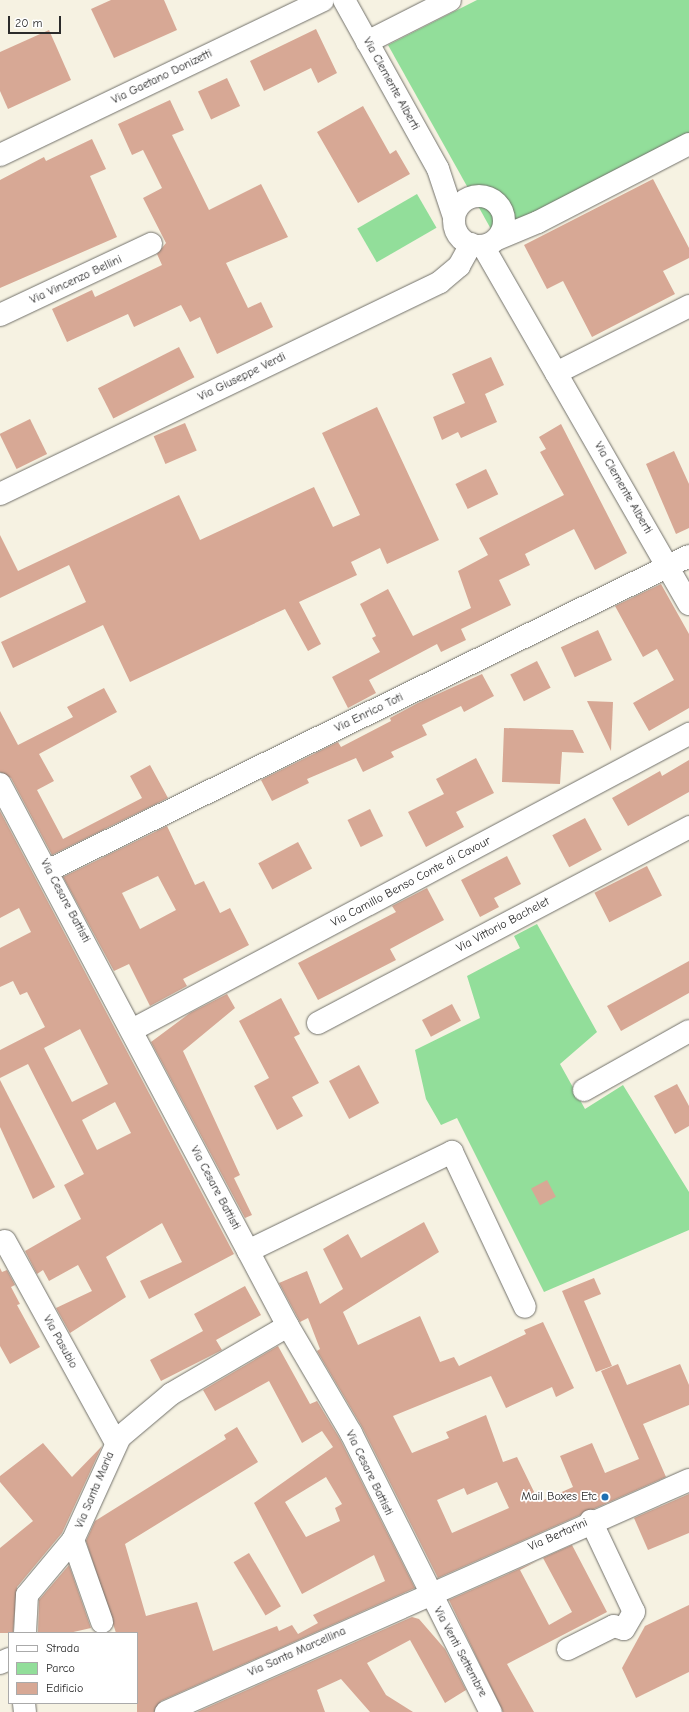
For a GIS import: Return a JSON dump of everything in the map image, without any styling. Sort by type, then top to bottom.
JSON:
[{"type":"street","name":"Via Gaetano Donizetti","points":[[0,155],[323,0]]},
{"type":"street","name":"Via Clemente Alberti","points":[[344,0],[438,169],[454,217]]},
{"type":"street","points":[[367,42],[450,0]]},
{"type":"street","points":[[551,214],[525,216],[501,207],[492,199],[476,195],[461,202],[454,217],[456,232],[483,243],[551,214],[689,144]]},
{"type":"street","name":"Via Clemente Alberti","points":[[438,169],[476,195]]},
{"type":"street","points":[[483,243],[504,224],[501,207]]},
{"type":"street","name":"Via Clemente Alberti","points":[[483,243],[689,604]]},
{"type":"street","name":"Via Giuseppe Verdi","points":[[2,487],[440,282],[483,243]]},
{"type":"street","name":"Via Vincenzo Bellini","points":[[0,315],[151,244]]},
{"type":"street","points":[[556,373],[689,306]]},
{"type":"street","name":"Via Enrico Toti","points":[[48,870],[689,556]]},
{"type":"street","name":"Via Camillo Benso Conte di Cavour","points":[[132,1030],[689,734]]},
{"type":"street","name":"Via Cesare Battisti","points":[[0,784],[48,870],[288,1326],[350,1433],[428,1593]]},
{"type":"street","name":"Via Vittorio Bachelet","points":[[318,1023],[689,827]]},
{"type":"street","points":[[584,1090],[689,1032]]},
{"type":"street","points":[[248,1251],[452,1152],[525,1307]]},
{"type":"street","name":"Via Pasubio","points":[[5,1241],[116,1443]]},
{"type":"street","name":"Via Santa Maria","points":[[25,1632],[25,1605],[30,1590],[73,1540],[116,1443],[171,1394],[288,1326]]},
{"type":"street","name":"Via Bertarini","points":[[428,1593],[591,1521],[689,1480]]},
{"type":"street","points":[[568,1649],[614,1626],[624,1630],[634,1612],[591,1521]]},
{"type":"street","points":[[73,1540],[102,1622]]},
{"type":"street","name":"Via Santa Marcellina","points":[[166,1712],[428,1593]]},
{"type":"street","name":"Via Venti Settembre","points":[[428,1593],[491,1712]]},
{"type":"green space","points":[[477,0],[689,0],[689,153],[501,247],[388,45]]},
{"type":"green space","points":[[417,194],[436,228],[377,262],[357,228]]},
{"type":"green space","points":[[537,924],[597,1032],[560,1064],[585,1109],[623,1085],[689,1192],[689,1230],[544,1292],[457,1118],[441,1125],[426,1099],[415,1050],[480,1018],[467,976],[520,948],[514,936]]},
{"type":"building","points":[[111,0],[164,0],[177,30],[114,58],[91,9]]},
{"type":"building","points":[[316,29],[337,73],[318,83],[311,68],[264,91],[250,61]]},
{"type":"building","points":[[49,30],[71,80],[8,109],[0,91],[0,52]]},
{"type":"building","points":[[227,78],[240,106],[211,120],[198,92]]},
{"type":"building","points":[[170,100],[184,130],[172,135],[209,210],[261,184],[288,237],[226,263],[248,308],[261,302],[273,327],[217,354],[200,317],[190,322],[181,305],[134,327],[128,314],[67,342],[52,309],[92,290],[95,297],[162,265],[157,254],[166,243],[143,198],[162,188],[143,150],[132,155],[118,124]]},
{"type":"building","points":[[363,106],[390,154],[396,150],[410,174],[358,203],[317,132]]},
{"type":"building","points":[[92,139],[106,169],[90,176],[117,237],[0,288],[0,180],[44,157],[46,161]]},
{"type":"building","points":[[653,179],[689,248],[689,258],[663,271],[675,294],[592,337],[563,281],[547,289],[524,245]]},
{"type":"building","points":[[179,347],[194,377],[113,419],[98,388]]},
{"type":"building","points":[[491,357],[504,385],[485,394],[497,422],[461,438],[458,432],[442,440],[433,417],[465,403],[452,374]]},
{"type":"building","points":[[377,407],[439,540],[387,564],[380,548],[351,562],[357,575],[299,602],[321,644],[308,651],[285,609],[130,682],[103,625],[13,668],[1,642],[86,602],[69,565],[0,598],[0,535],[18,571],[179,495],[200,540],[314,487],[333,527],[360,515],[322,433]]},
{"type":"building","points":[[30,419],[47,454],[17,469],[0,434]]},
{"type":"building","points":[[185,423],[197,451],[165,464],[154,436]]},
{"type":"building","points":[[561,424],[627,553],[595,570],[574,529],[525,554],[530,565],[499,580],[511,605],[461,629],[466,640],[441,652],[437,644],[369,680],[376,693],[348,708],[332,677],[380,652],[372,638],[376,636],[360,604],[388,589],[413,636],[471,608],[458,571],[488,555],[479,538],[564,495],[540,452],[546,449],[539,437]]},
{"type":"building","points":[[674,451],[689,484],[689,528],[676,534],[646,464]]},
{"type":"building","points":[[486,469],[498,494],[468,509],[455,484]]},
{"type":"building","points":[[661,584],[689,634],[689,708],[649,731],[633,703],[674,680],[657,649],[643,657],[615,606]]},
{"type":"building","points":[[598,630],[612,660],[575,677],[561,647]]},
{"type":"building","points":[[537,661],[551,688],[524,701],[510,675]]},
{"type":"building","points":[[482,674],[494,696],[464,712],[461,706],[422,725],[427,735],[391,752],[394,757],[363,772],[356,758],[307,779],[309,783],[272,801],[261,780],[338,742],[341,747],[391,721],[390,718],[418,703]]},
{"type":"building","points":[[104,688],[117,712],[39,754],[54,781],[37,790],[63,839],[142,798],[130,776],[150,765],[168,798],[52,855],[11,778],[0,772],[0,711],[18,745],[73,717],[67,707]]},
{"type":"building","points":[[587,701],[613,702],[611,751]]},
{"type":"building","points":[[504,728],[573,730],[584,753],[562,752],[560,784],[502,782]]},
{"type":"building","points":[[476,758],[494,793],[456,812],[464,827],[426,847],[408,812],[444,794],[436,779]]},
{"type":"building","points":[[689,760],[689,792],[628,826],[612,798],[660,771],[662,776]]},
{"type":"building","points":[[370,809],[383,836],[361,847],[348,820]]},
{"type":"building","points":[[0,811],[234,1254],[149,1299],[140,1281],[182,1262],[162,1223],[106,1257],[126,1297],[70,1333],[56,1308],[92,1291],[78,1265],[49,1281],[43,1270],[37,1274],[25,1251],[81,1219],[64,1185],[84,1174],[28,1064],[0,1078],[0,1050],[45,1027],[27,992],[20,995],[13,981],[0,987],[0,948],[31,932],[19,908],[0,918]],"holes":[[[80,1029],[108,1084],[72,1102],[44,1048]],[[115,1102],[131,1133],[97,1150],[82,1120]]]},
{"type":"building","points":[[585,818],[602,850],[569,867],[552,835]]},
{"type":"building","points":[[167,826],[195,885],[204,881],[220,913],[230,908],[249,945],[183,979],[187,986],[150,1006],[129,964],[114,971],[63,877]],"holes":[[[158,876],[176,910],[140,929],[122,893]]]},
{"type":"building","points":[[298,842],[312,868],[272,890],[258,863]]},
{"type":"building","points":[[507,856],[521,884],[494,898],[499,907],[480,917],[461,880]]},
{"type":"building","points":[[647,866],[662,895],[609,922],[594,893]]},
{"type":"building","points":[[427,888],[444,920],[390,949],[396,960],[318,1000],[298,963],[396,912],[392,906]]},
{"type":"building","points":[[689,961],[689,993],[621,1031],[607,1006]]},
{"type":"building","points":[[227,994],[235,1008],[183,1051],[240,1175],[234,1178],[252,1215],[245,1218],[151,1042],[190,1013]]},
{"type":"building","points":[[281,998],[300,1034],[294,1037],[319,1083],[292,1097],[303,1116],[277,1130],[254,1086],[269,1078],[239,1021]]},
{"type":"building","points":[[452,1004],[461,1021],[431,1037],[422,1020]]},
{"type":"building","points":[[359,1065],[379,1103],[349,1119],[329,1081]]},
{"type":"building","points":[[0,1080],[55,1187],[33,1199],[0,1127]]},
{"type":"building","points":[[677,1084],[689,1106],[689,1126],[675,1134],[654,1096]]},
{"type":"building","points":[[547,1180],[556,1197],[540,1205],[531,1188]]},
{"type":"building","points":[[424,1222],[439,1252],[343,1312],[358,1345],[420,1316],[440,1362],[454,1357],[459,1366],[526,1334],[524,1330],[543,1322],[574,1388],[556,1397],[552,1387],[506,1408],[491,1376],[393,1416],[412,1453],[449,1438],[446,1432],[486,1415],[503,1462],[517,1457],[539,1502],[573,1487],[560,1456],[592,1443],[605,1473],[639,1459],[601,1371],[618,1364],[627,1385],[680,1364],[689,1385],[689,1405],[643,1424],[666,1477],[438,1578],[362,1427],[317,1351],[320,1349],[308,1318],[300,1322],[279,1283],[307,1271],[320,1304],[343,1289],[323,1249],[348,1234],[361,1258]],"holes":[[[497,1482],[509,1508],[452,1533],[437,1500],[464,1488],[467,1495]]]},
{"type":"building","points":[[0,1268],[2,1272],[7,1270],[15,1285],[11,1287],[20,1304],[17,1305],[40,1347],[10,1364],[0,1346]]},
{"type":"building","points":[[594,1278],[601,1294],[584,1301],[612,1366],[596,1372],[562,1291]]},
{"type":"building","points":[[245,1286],[261,1315],[216,1340],[222,1350],[161,1381],[150,1360],[203,1331],[194,1314]]},
{"type":"building","points":[[278,1346],[310,1404],[317,1401],[340,1439],[415,1588],[161,1701],[154,1712],[137,1712],[138,1632],[116,1632],[86,1541],[95,1521],[226,1439],[224,1435],[237,1427],[258,1462],[125,1544],[146,1616],[197,1602],[213,1651],[277,1626],[279,1631],[292,1625],[298,1634],[318,1623],[313,1615],[385,1581],[374,1555],[302,1594],[254,1503],[333,1447],[322,1431],[302,1443],[269,1381],[215,1411],[203,1390]],"holes":[[[326,1477],[342,1504],[335,1508],[340,1521],[306,1537],[285,1502]]]},
{"type":"building","points":[[43,1443],[72,1477],[102,1446],[62,1533],[17,1587],[13,1632],[8,1633],[0,1633],[0,1548],[33,1521],[0,1482],[0,1476]]},
{"type":"building","points":[[689,1494],[689,1533],[648,1550],[634,1518]]},
{"type":"building","points":[[572,1545],[607,1612],[507,1664],[534,1712],[503,1712],[449,1600],[537,1561],[520,1570],[549,1625],[572,1612],[543,1558]]},
{"type":"building","points":[[249,1553],[281,1606],[266,1615],[234,1562]]},
{"type":"building","points":[[69,1565],[91,1628],[73,1632],[38,1632],[39,1600]]},
{"type":"building","points":[[689,1605],[689,1672],[636,1698],[622,1668],[645,1626]]},
{"type":"building","points":[[412,1617],[419,1619],[445,1649],[466,1690],[445,1703],[410,1640],[367,1663],[386,1695],[413,1712],[370,1712],[341,1679],[317,1690],[325,1712],[197,1712]]},
{"type":"place","name":"Mail Boxes Etc","points":[[605,1497]]}]
